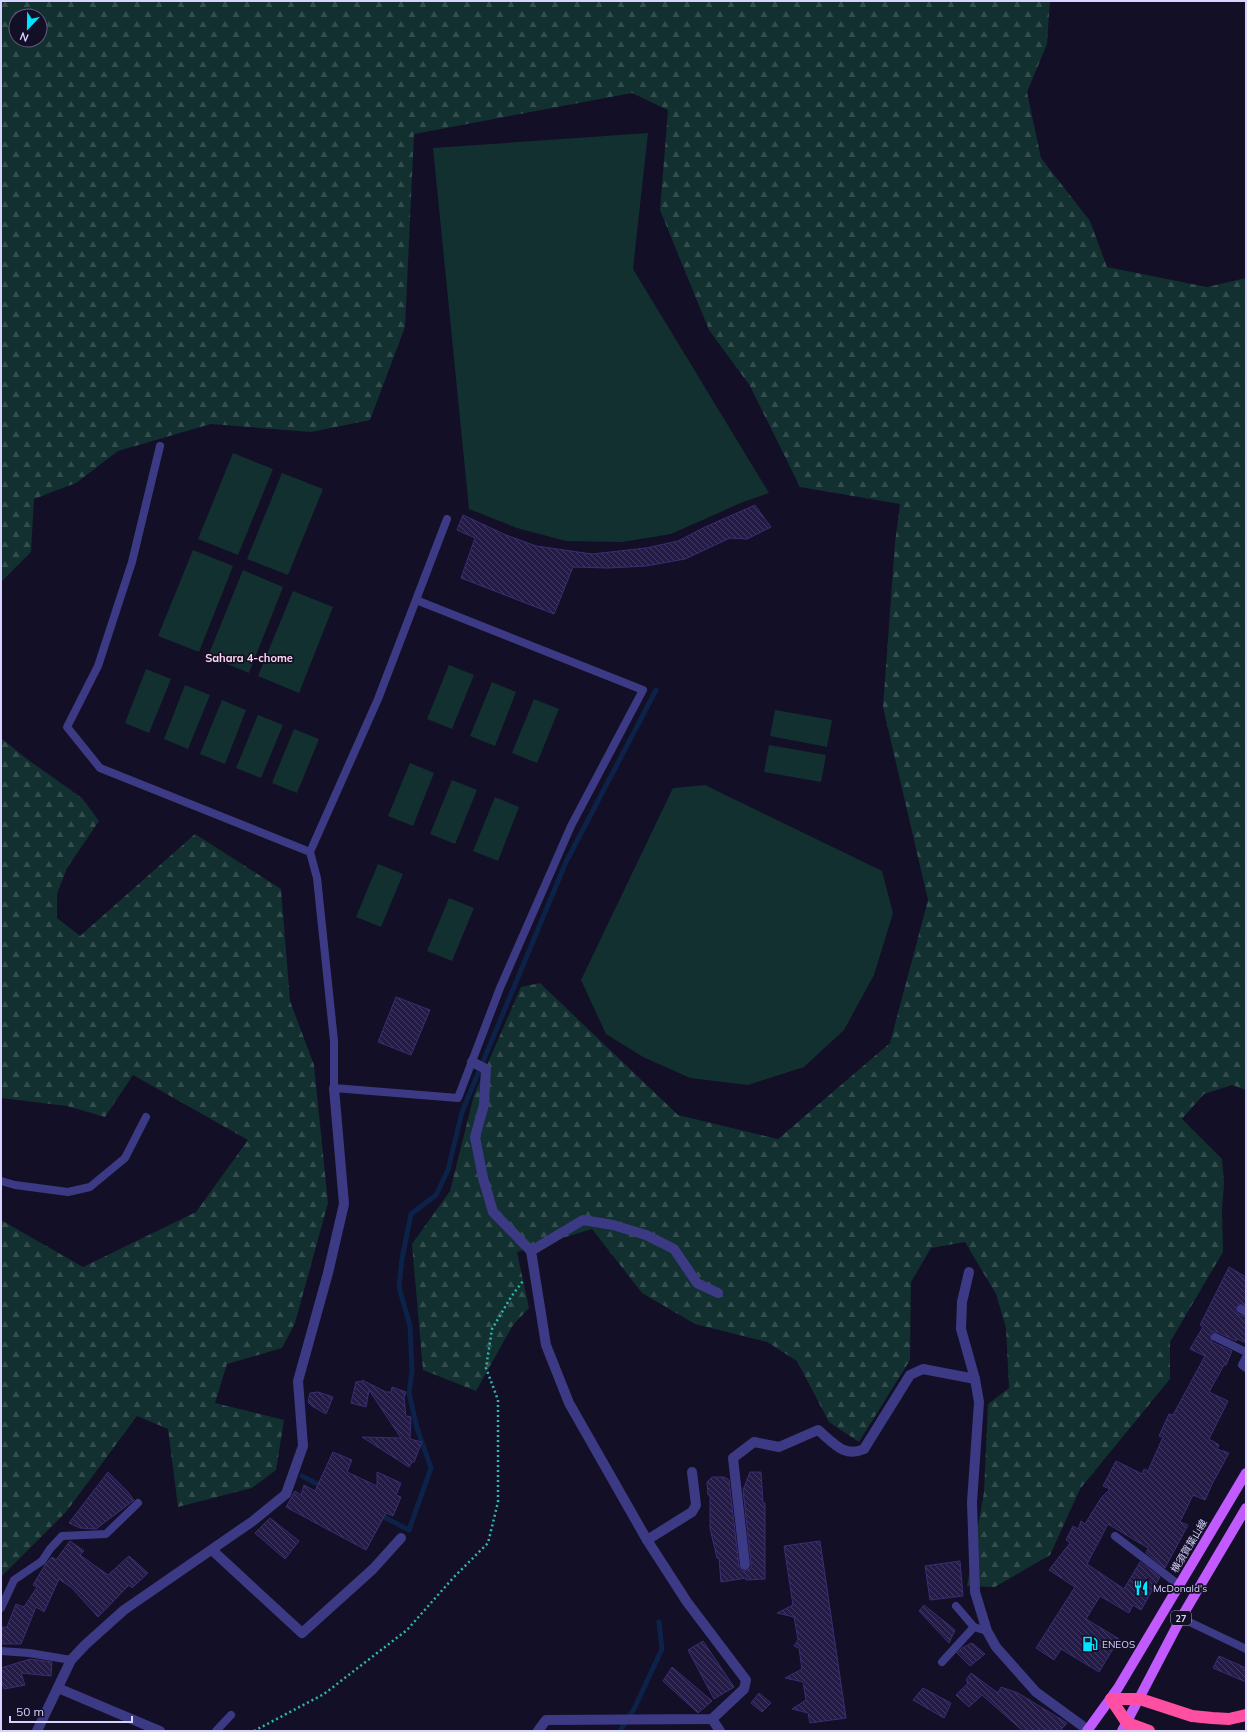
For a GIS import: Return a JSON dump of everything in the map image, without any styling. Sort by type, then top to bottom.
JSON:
[{"type":"highway","points":[[1149,1731],[1125,1727],[1111,1699],[1140,1699],[1192,1716],[1229,1718],[1246,1715]]},
{"type":"main road","name":"横須賀葉山線","points":[[1087,1731],[1111,1699],[1246,1473]]},
{"type":"main road","name":"27","points":[[1125,1727],[1181,1618],[1246,1508]]},
{"type":"street","points":[[472,1062],[486,1069],[484,1105],[475,1137],[483,1178],[493,1212],[532,1251],[546,1345],[568,1403],[648,1540],[687,1602],[746,1680],[744,1689],[712,1719],[546,1720],[538,1731]]},
{"type":"street","points":[[37,1731],[71,1660],[124,1610],[253,1521],[286,1494],[303,1446],[298,1381],[328,1273],[344,1204],[334,1088]]},
{"type":"street","points":[[532,1251],[583,1220],[613,1225],[646,1235],[674,1250],[697,1283],[718,1292]]},
{"type":"street","points":[[969,1272],[962,1302],[961,1329],[975,1379],[978,1402],[972,1502],[975,1592],[987,1631],[996,1647],[1036,1692],[1087,1731]]},
{"type":"street","points":[[745,1564],[733,1458],[754,1442],[779,1448],[818,1430],[844,1451],[854,1454],[864,1449],[910,1375],[923,1369],[975,1379]]},
{"type":"street","points":[[648,1540],[692,1512],[696,1505],[692,1472]]},
{"type":"street","points":[[212,1550],[302,1633],[373,1569],[401,1538]]},
{"type":"street","points":[[58,1688],[160,1731]]},
{"type":"street","points":[[712,1719],[720,1731]]},
{"type":"lane","points":[[160,446],[132,562],[100,658],[67,727],[100,768],[310,852]]},
{"type":"lane","points":[[416,600],[643,690],[571,826],[500,988],[458,1098],[334,1088],[334,1041],[317,878],[310,852],[378,699],[447,519]]},
{"type":"lane","points":[[1,1181],[15,1185],[68,1192],[90,1187],[125,1158],[146,1117]]},
{"type":"lane","points":[[1215,1337],[1246,1352]]},
{"type":"lane","points":[[1246,1357],[1242,1366],[1246,1368]]},
{"type":"lane","points":[[1,1608],[14,1580],[42,1561],[50,1549],[62,1536],[106,1534],[138,1503]]},
{"type":"lane","points":[[1115,1536],[1179,1585]]},
{"type":"lane","points":[[956,1606],[974,1627],[987,1631]]},
{"type":"lane","points":[[1181,1618],[1246,1649]]},
{"type":"lane","points":[[942,1662],[974,1627]]},
{"type":"lane","points":[[1,1651],[29,1653],[71,1660]]},
{"type":"lane","points":[[216,1731],[231,1715]]},
{"type":"path","points":[[254,1731],[324,1694],[407,1630],[488,1543],[498,1502],[498,1400],[486,1368],[492,1329],[511,1297],[534,1266]]},
{"type":"green space","points":[[1,1],[1050,1],[1047,44],[1027,92],[1041,158],[1090,221],[1107,267],[1207,287],[1246,278],[1246,1090],[1232,1085],[1204,1094],[1182,1119],[1222,1159],[1224,1183],[1222,1210],[1223,1252],[1170,1342],[1170,1379],[1080,1489],[1050,1555],[995,1587],[967,1586],[984,1492],[988,1404],[1009,1388],[1006,1328],[996,1294],[965,1242],[931,1248],[911,1282],[910,1360],[859,1442],[829,1422],[797,1361],[767,1342],[695,1324],[642,1293],[592,1229],[517,1252],[529,1308],[513,1325],[476,1391],[423,1370],[412,1244],[450,1191],[474,1095],[521,987],[540,983],[678,1115],[778,1139],[890,1043],[928,900],[883,707],[895,543],[900,504],[800,487],[750,386],[709,330],[660,210],[668,110],[632,93],[414,134],[405,327],[370,420],[311,432],[211,424],[118,451],[76,483],[34,499],[31,552],[1,582]]},
{"type":"green space","points":[[648,133],[633,269],[769,493],[743,502],[671,534],[622,542],[566,541],[517,528],[469,509],[433,148]]},
{"type":"green space","points":[[233,453],[273,469],[238,555],[198,539]]},
{"type":"green space","points":[[282,473],[323,489],[288,575],[247,559]]},
{"type":"green space","points":[[193,550],[233,566],[199,652],[158,636]]},
{"type":"green space","points":[[243,570],[283,587],[249,673],[208,656]]},
{"type":"green space","points":[[293,591],[333,607],[299,693],[258,676]]},
{"type":"green space","points":[[449,665],[474,675],[452,729],[427,719]]},
{"type":"green space","points":[[146,669],[171,679],[149,733],[125,723]]},
{"type":"green space","points":[[492,682],[516,692],[495,746],[470,736]]},
{"type":"green space","points":[[185,685],[210,695],[188,749],[164,739]]},
{"type":"green space","points":[[534,699],[559,709],[537,763],[512,753]]},
{"type":"green space","points":[[222,700],[246,710],[225,764],[200,754]]},
{"type":"green space","points":[[775,710],[832,720],[827,747],[770,736]]},
{"type":"green space","points":[[258,715],[283,725],[261,778],[236,768]]},
{"type":"green space","points":[[294,729],[319,739],[297,793],[272,783]]},
{"type":"green space","points":[[1,738],[27,759],[82,798],[99,821],[67,868],[57,894],[57,918],[80,936],[195,834],[281,889],[290,1001],[314,1065],[328,1203],[295,1323],[282,1348],[227,1364],[215,1403],[284,1420],[276,1470],[252,1488],[178,1507],[168,1429],[137,1416],[66,1512],[1,1577],[1,1220],[83,1267],[196,1212],[248,1140],[133,1075],[105,1117],[67,1106],[1,1098]]},
{"type":"green space","points":[[769,745],[826,755],[821,782],[764,772]]},
{"type":"green space","points":[[410,763],[434,773],[413,826],[388,816]]},
{"type":"green space","points":[[452,780],[477,790],[455,844],[430,834]]},
{"type":"green space","points":[[705,785],[882,871],[893,913],[874,975],[844,1030],[804,1067],[748,1085],[690,1078],[643,1057],[606,1034],[581,980],[673,788]]},
{"type":"green space","points":[[495,797],[519,807],[498,861],[473,851]]},
{"type":"green space","points":[[378,864],[403,874],[381,927],[356,917]]},
{"type":"green space","points":[[449,898],[474,908],[452,961],[427,951]]},
{"type":"building","points":[[755,505],[771,527],[747,539],[730,538],[685,559],[646,566],[608,568],[573,567],[554,614],[461,578],[475,538],[457,530],[463,515],[506,535],[536,546],[592,554],[646,548],[678,541],[705,527]]},
{"type":"building","points":[[396,997],[430,1010],[411,1055],[378,1042]]},
{"type":"building","points":[[1229,1267],[1246,1277],[1246,1306],[1239,1304],[1236,1309],[1238,1314],[1246,1317],[1246,1343],[1237,1339],[1236,1341],[1217,1332],[1212,1332],[1210,1335],[1212,1342],[1232,1351],[1226,1365],[1224,1365],[1209,1392],[1228,1401],[1209,1439],[1219,1445],[1217,1449],[1229,1453],[1205,1500],[1193,1495],[1180,1522],[1188,1525],[1165,1568],[1146,1553],[1148,1548],[1108,1524],[1087,1564],[1124,1589],[1140,1562],[1160,1577],[1141,1610],[1133,1605],[1129,1613],[1100,1596],[1086,1619],[1119,1639],[1099,1672],[1061,1649],[1054,1660],[1036,1648],[1075,1587],[1049,1570],[1070,1543],[1066,1540],[1073,1526],[1078,1529],[1081,1521],[1085,1524],[1101,1498],[1110,1489],[1103,1486],[1116,1461],[1142,1474],[1144,1469],[1148,1471],[1163,1437],[1159,1436],[1169,1414],[1173,1415],[1205,1356],[1190,1349],[1203,1327],[1200,1325]]},
{"type":"building","points":[[362,1380],[386,1392],[391,1392],[392,1387],[406,1392],[404,1398],[406,1416],[411,1417],[410,1439],[422,1442],[414,1462],[412,1462],[409,1467],[362,1437],[401,1438],[369,1390],[366,1407],[351,1403],[356,1382],[363,1381]]},
{"type":"building","points":[[318,1392],[333,1397],[326,1414],[308,1402],[310,1393]]},
{"type":"building","points":[[333,1452],[352,1460],[347,1472],[377,1486],[377,1472],[401,1483],[396,1495],[401,1497],[393,1516],[386,1513],[366,1550],[286,1507],[295,1491],[301,1495],[304,1485],[315,1491]]},
{"type":"building","points":[[108,1472],[134,1500],[96,1529],[80,1528],[69,1523]]},
{"type":"building","points":[[750,1472],[761,1472],[763,1503],[765,1503],[765,1579],[746,1580],[746,1578],[721,1582],[719,1558],[717,1558],[710,1528],[710,1495],[708,1495],[707,1482],[712,1477],[724,1477],[729,1480],[739,1566],[742,1571],[746,1571],[751,1568],[751,1564],[743,1490]]},
{"type":"building","points":[[270,1518],[299,1541],[285,1559],[255,1533]]},
{"type":"building","points":[[70,1541],[84,1551],[80,1555],[108,1575],[129,1556],[148,1573],[132,1588],[129,1585],[98,1617],[72,1588],[59,1579],[44,1612],[36,1607],[21,1644],[1,1644],[1,1627],[7,1627],[16,1604],[24,1607],[37,1587],[33,1585],[45,1565],[52,1557],[56,1560]]},
{"type":"building","points":[[820,1541],[846,1718],[810,1723],[808,1713],[792,1709],[806,1700],[803,1682],[785,1678],[802,1669],[799,1648],[794,1646],[798,1640],[794,1617],[777,1613],[793,1605],[784,1546]]},
{"type":"building","points":[[960,1561],[963,1596],[930,1600],[925,1566]]},
{"type":"building","points":[[924,1605],[955,1630],[949,1643],[919,1611]]},
{"type":"building","points":[[703,1641],[734,1687],[714,1699],[688,1650]]},
{"type":"building","points":[[972,1643],[985,1654],[970,1666],[957,1653],[962,1648]]},
{"type":"building","points":[[1219,1656],[1246,1668],[1246,1682],[1213,1668]]},
{"type":"building","points":[[30,1659],[52,1662],[51,1676],[21,1673],[25,1685],[4,1689],[1,1681],[1,1668]]},
{"type":"building","points":[[672,1667],[712,1701],[698,1713],[663,1681]]},
{"type":"building","points":[[971,1673],[998,1693],[1001,1687],[1018,1693],[1067,1723],[1060,1731],[1023,1731],[982,1695],[969,1707],[956,1695],[968,1683],[966,1680]]},
{"type":"building","points":[[923,1688],[951,1703],[944,1718],[913,1700]]},
{"type":"building","points":[[759,1693],[771,1703],[762,1712],[751,1703]]},
{"type":"waterway","points":[[378,1514],[409,1530],[431,1468],[417,1428],[409,1393],[412,1371],[410,1326],[399,1287],[402,1259],[411,1214],[436,1195],[448,1170],[462,1112],[566,862],[656,690]]},
{"type":"waterway","points":[[302,1476],[323,1487]]},
{"type":"waterway","points":[[620,1731],[634,1709],[662,1649],[659,1622]]},
{"type":"place","name":"McDonald's","points":[[1141,1588]]},
{"type":"place","name":"ENEOS","points":[[1090,1644]]},
{"type":"district","name":"Sahara 4-chome","points":[[249,658]]}]
